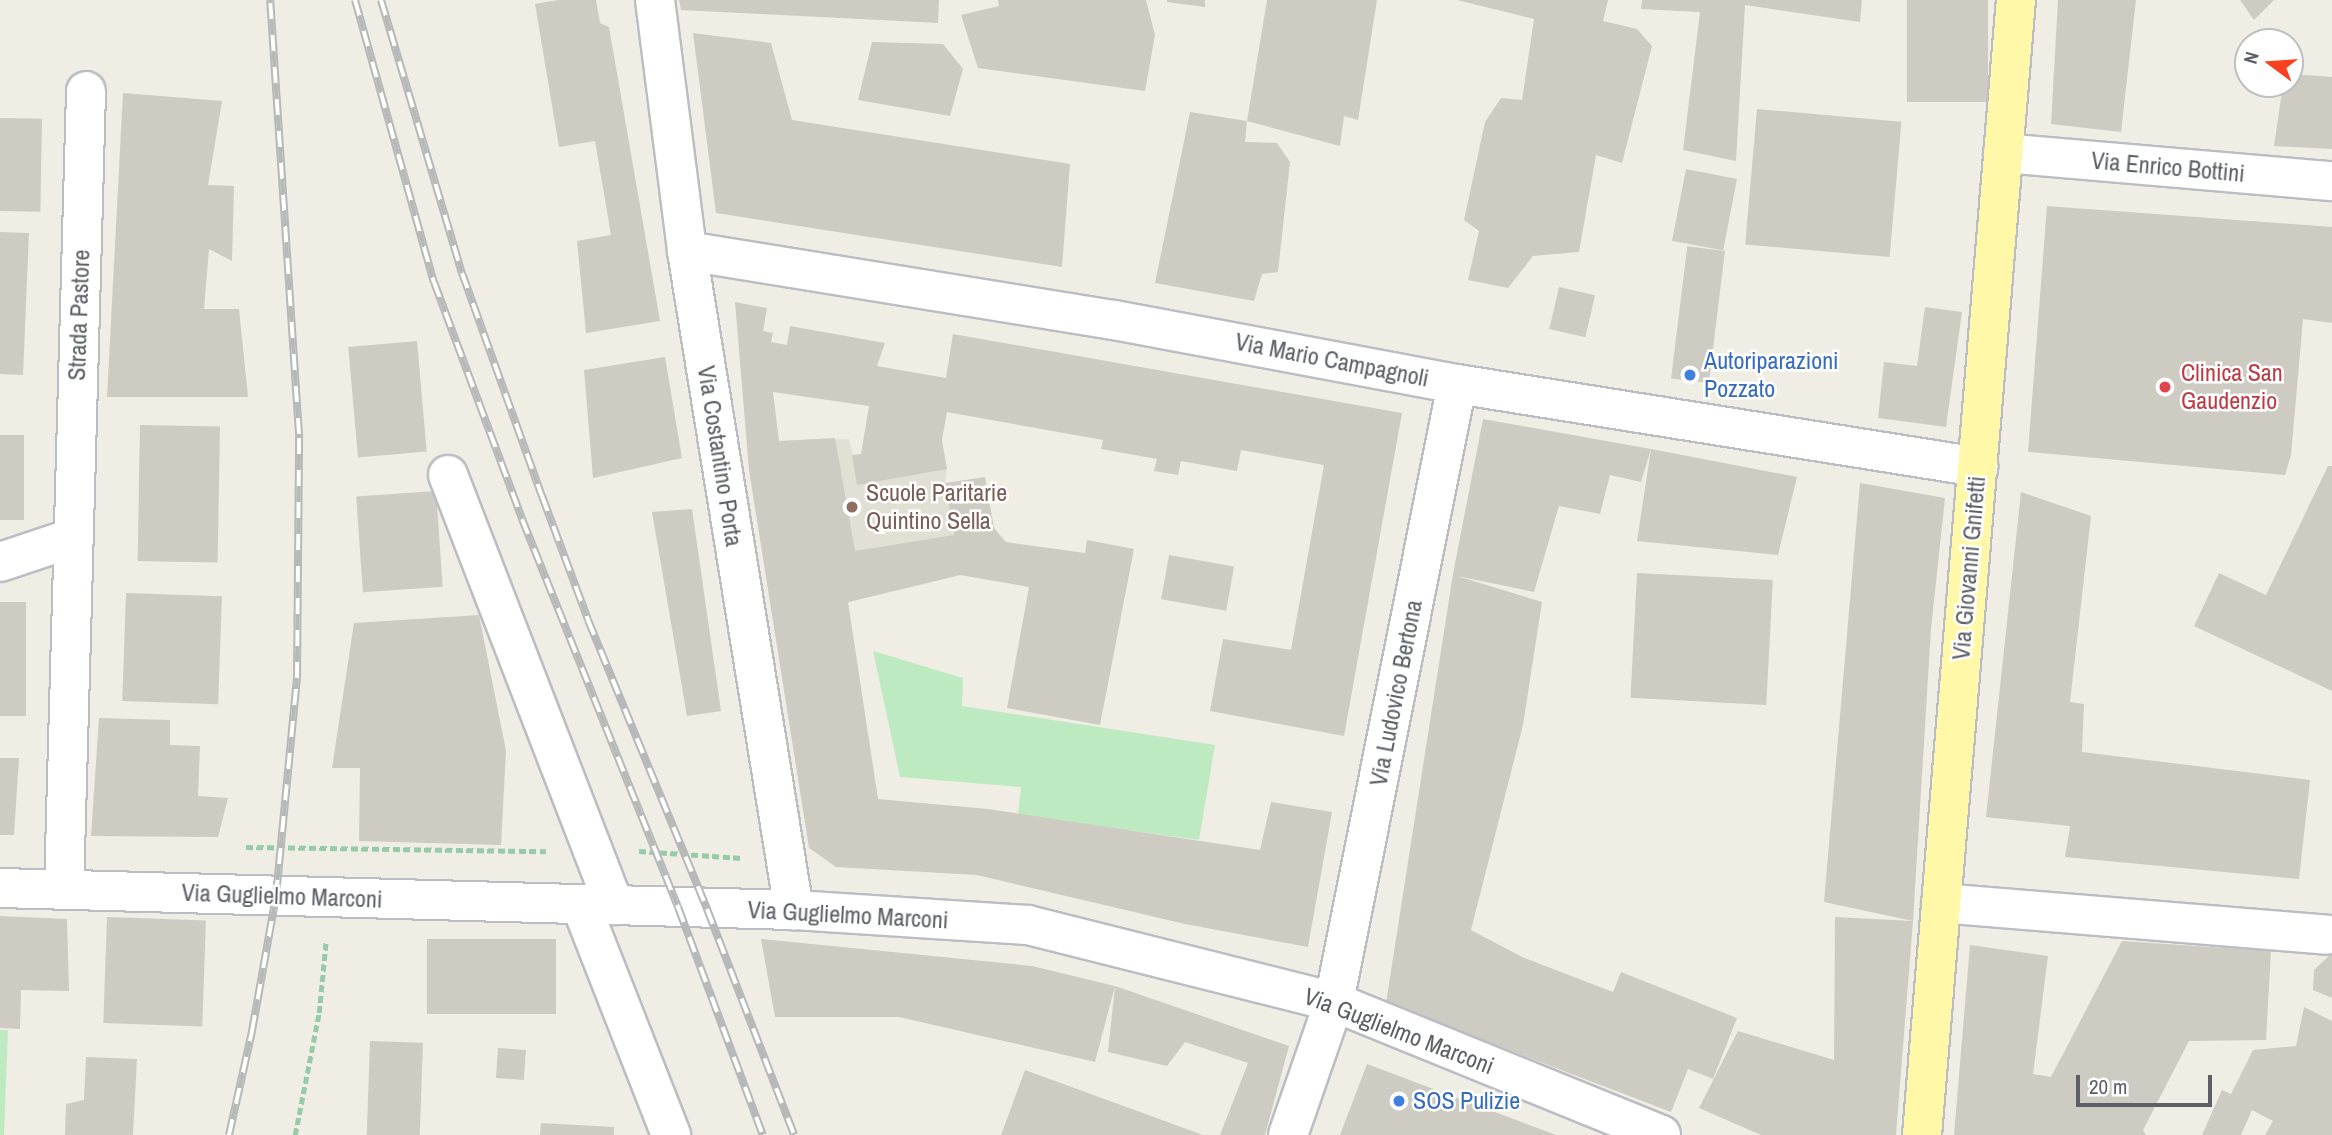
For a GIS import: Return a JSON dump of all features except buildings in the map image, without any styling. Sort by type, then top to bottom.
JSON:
[{"type":"main road","name":"Via Giovanni Gnifetti","points":[[1922,1135],[2016,0]]},
{"type":"street","name":"Via Costantino Porta","points":[[655,0],[687,251],[794,910]]},
{"type":"street","name":"Strada Pastore","points":[[64,889],[86,92]]},
{"type":"street","name":"Via Enrico Bottini","points":[[2003,153],[2332,181]]},
{"type":"street","name":"Via Mario Campagnoli","points":[[687,251],[1114,320],[1457,384],[1978,467]]},
{"type":"street","name":"Via Ludovico Bertona","points":[[1288,1135],[1334,1002],[1457,384]]},
{"type":"street","points":[[448,475],[593,850],[598,905],[671,1135]]},
{"type":"street","points":[[0,562],[72,538]]},
{"type":"street","name":"Via Guglielmo Marconi","points":[[0,888],[794,910],[1028,925],[1334,1002],[1661,1135]]},
{"type":"street","points":[[1941,904],[2327,935]]},
{"type":"path","points":[[246,847],[593,850],[749,858]]},
{"type":"path","points":[[295,1135],[319,1013],[330,897]]},
{"type":"shaded area","name":"Scuole Paritarie Quintino Sella","points":[[849,439],[860,483],[947,468],[945,483],[961,575],[849,602],[772,614],[779,441]]},
{"type":"green space","points":[[873,651],[963,678],[962,706],[1215,745],[1199,840],[1018,815],[1021,787],[900,777]]},
{"type":"green space","points":[[0,1030],[8,1030],[4,1135],[0,1135]]},
{"type":"railway","points":[[229,1135],[252,1031],[276,896],[297,678],[299,434],[270,0]]},
{"type":"railway","points":[[355,0],[434,282],[522,519],[678,907],[763,1135]]},
{"type":"railway","points":[[381,0],[462,273],[542,496],[588,620],[707,909],[794,1135]]},
{"type":"place","name":"Autoriparazioni Pozzato","points":[[1690,375]]},
{"type":"place","name":"Clinica San Gaudenzio","points":[[2165,387]]},
{"type":"place","name":"Scuole Paritarie Quintino Sella","points":[[852,507]]},
{"type":"place","name":"SOS Pulizie","points":[[1399,1101]]}]
